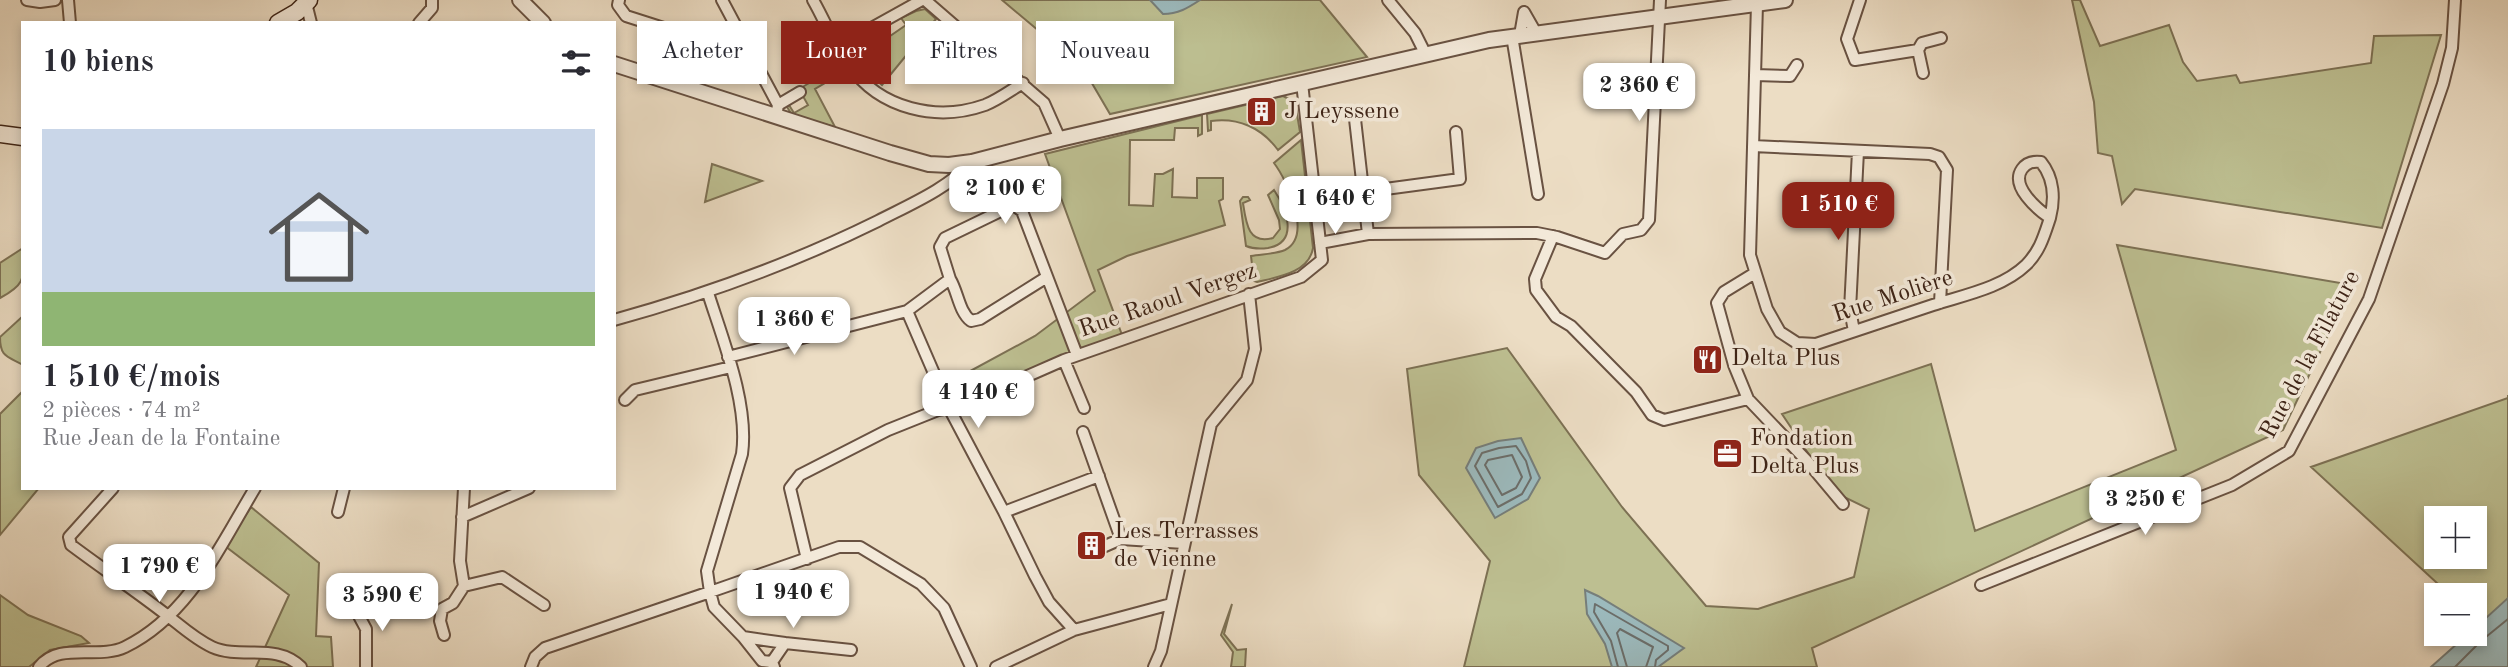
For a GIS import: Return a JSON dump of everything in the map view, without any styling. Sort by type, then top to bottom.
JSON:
[{"type":"main road","points":[[281,21],[308,1]]},
{"type":"main road","points":[[0,134],[21,137]]},
{"type":"street","points":[[27,0],[55,0]]},
{"type":"street","points":[[68,0],[70,21]]},
{"type":"street","points":[[421,21],[432,8],[432,0]]},
{"type":"street","points":[[520,0],[541,21]]},
{"type":"street","points":[[620,0],[618,5],[626,16],[642,21]]},
{"type":"street","points":[[722,0],[734,21]]},
{"type":"street","points":[[813,0],[825,21]]},
{"type":"street","points":[[885,21],[923,0],[1044,103],[1060,139]]},
{"type":"street","points":[[1388,0],[1415,33],[1426,55]]},
{"type":"street","points":[[1302,83],[1320,243],[1368,234],[1537,233],[1605,253],[1623,234],[1641,229],[1649,219],[1660,0]]},
{"type":"street","points":[[616,65],[777,110],[890,153],[929,164],[948,165],[972,162],[1060,139],[1516,36],[1785,0]]},
{"type":"street","points":[[1860,0],[1847,39],[1854,60],[1918,50]]},
{"type":"street","name":"Rue de la Filature","points":[[1981,585],[2232,485],[2289,451],[2369,299],[2443,84],[2452,48],[2455,0]]},
{"type":"street","points":[[308,1],[311,21]]},
{"type":"street","name":"Rue Molière","points":[[1756,4],[1750,255],[1767,309],[1780,332],[1797,343],[1816,344],[1997,284],[2025,266],[2042,245],[2050,218],[2053,190],[2047,169],[2041,162],[2033,161],[2024,165],[2019,174],[2019,183],[2035,207],[2050,218]]},
{"type":"street","points":[[1526,6],[1536,33]]},
{"type":"street","points":[[1526,6],[1516,36],[1538,194]]},
{"type":"street","points":[[1923,73],[1918,50],[1922,43],[1941,38]]},
{"type":"street","points":[[1755,75],[1790,76],[1797,65]]},
{"type":"street","points":[[866,84],[873,92],[905,107],[941,114],[986,104],[1023,83]]},
{"type":"street","points":[[765,84],[777,110]]},
{"type":"street","points":[[777,110],[800,92]]},
{"type":"street","points":[[1355,119],[1368,234]]},
{"type":"street","points":[[1363,192],[1461,179],[1456,132]]},
{"type":"street","points":[[1753,146],[1930,154],[1939,157],[1947,170],[1940,303]]},
{"type":"street","points":[[1854,331],[1850,310],[1858,151]]},
{"type":"street","points":[[616,319],[708,293],[826,247],[958,177],[972,162]]},
{"type":"street","points":[[943,185],[948,165]]},
{"type":"street","points":[[1047,277],[980,319],[971,321],[965,316],[940,247],[945,238],[1011,206],[1023,211],[1077,355]]},
{"type":"street","points":[[1553,236],[1535,279],[1536,290],[1556,317],[1571,326],[1627,383],[1652,415],[1664,420],[1748,399]]},
{"type":"street","name":"Rue Raoul Vergez","points":[[807,559],[790,488],[800,475],[888,430],[938,410],[959,406],[1077,355],[1301,276],[1322,260],[1320,243]]},
{"type":"street","points":[[1755,273],[1724,292],[1717,303],[1734,365],[1748,399],[1807,461],[1843,504]]},
{"type":"street","points":[[625,400],[635,390],[907,311],[950,279]]},
{"type":"street","points":[[708,293],[730,362],[745,435],[706,571],[710,592],[714,607],[762,661],[773,664],[785,643]]},
{"type":"street","points":[[1154,667],[1161,651],[1211,424],[1247,380],[1255,349],[1249,294]]},
{"type":"street","points":[[907,311],[949,408],[1049,602],[1074,630]]},
{"type":"street","points":[[1064,360],[1084,408]]},
{"type":"street","points":[[1083,432],[1121,539]]},
{"type":"street","points":[[1004,512],[1099,476]]},
{"type":"street","points":[[111,490],[69,537],[71,545],[183,630],[211,647],[276,654],[290,658],[300,667]]},
{"type":"street","points":[[39,667],[54,654],[122,649],[158,627],[199,581],[254,490]]},
{"type":"street","points":[[338,512],[344,490]]},
{"type":"street","points":[[444,635],[440,621],[442,609],[453,603],[464,586],[460,561],[464,490]]},
{"type":"street","points":[[462,517],[524,490]]},
{"type":"street","points":[[1096,550],[1121,539],[1184,543]]},
{"type":"street","points":[[531,667],[535,657],[545,648],[839,547],[860,547],[921,584],[944,608],[971,667]]},
{"type":"street","points":[[464,586],[502,577],[544,605]]},
{"type":"street","points":[[357,604],[359,617],[364,621],[366,629],[366,667]]},
{"type":"street","points":[[996,667],[1074,630],[1171,604]]},
{"type":"street","points":[[743,637],[851,650]]},
{"type":"green space","points":[[1002,0],[1320,0],[1367,57],[1110,114],[1092,84],[1174,84],[1174,21],[1036,21],[1036,29]]},
{"type":"green space","points":[[2072,0],[2080,0],[2100,46],[2169,25],[2183,62],[2197,81],[2236,75],[2240,83],[2371,63],[2374,36],[2441,35],[2382,228],[2135,189],[2122,204],[2112,156],[2098,153],[2094,102]]},
{"type":"green space","points":[[925,9],[936,19],[905,21],[905,24],[901,18]]},
{"type":"green space","points":[[905,26],[905,57],[891,74],[891,35]]},
{"type":"green space","points":[[808,84],[824,84],[815,89],[835,127],[792,115],[787,107],[789,105],[794,113],[808,105],[799,89]]},
{"type":"green space","points":[[1283,96],[1295,102],[1300,132],[1278,150],[1257,130],[1240,123],[1211,121],[1211,130],[1208,131],[1207,114]]},
{"type":"green space","points":[[1202,115],[1202,134],[1198,136],[1198,128],[1175,128],[1174,140],[1130,140],[1129,205],[1153,206],[1155,174],[1163,174],[1173,169],[1172,197],[1197,198],[1197,178],[1223,178],[1223,199],[1219,201],[1225,225],[1127,256],[1098,270],[1122,335],[960,399],[950,382],[1035,336],[1095,291],[1045,154]]},
{"type":"green space","points":[[1301,140],[1313,248],[1310,256],[1299,268],[1282,276],[1257,282],[1254,281],[1251,256],[1285,250],[1293,243],[1297,233],[1291,194],[1274,163]]},
{"type":"green space","points":[[712,164],[762,181],[705,202]]},
{"type":"green space","points":[[1274,190],[1283,206],[1288,224],[1284,239],[1278,245],[1268,248],[1246,246],[1240,201],[1243,197],[1250,200],[1243,203],[1247,225],[1253,235],[1258,238],[1273,238],[1280,229],[1268,195]]},
{"type":"green space","points":[[2117,245],[2352,285],[2283,430],[1812,648],[1817,667],[1464,667],[1490,561],[1419,475],[1407,369],[1507,348],[1622,507],[1706,606],[1758,609],[1854,577],[1869,509],[1844,497],[1810,456],[1782,414],[1931,364],[1975,531],[2176,450]]},
{"type":"green space","points":[[21,249],[20,283],[0,298],[0,263]]},
{"type":"green space","points":[[21,318],[21,364],[3,352],[0,337]]},
{"type":"green space","points":[[21,393],[21,490],[37,490],[0,535],[0,414]]},
{"type":"green space","points":[[2508,398],[2508,605],[2487,620],[2487,583],[2437,583],[2311,467]]},
{"type":"green space","points":[[251,507],[319,563],[316,636],[331,637],[333,667],[256,667],[289,595],[225,546]]},
{"type":"green space","points":[[0,595],[28,615],[81,636],[89,643],[50,650],[29,667],[0,667]]},
{"type":"green space","points":[[1232,604],[1224,634],[1237,650],[1246,649],[1245,667],[1231,667],[1233,652],[1221,635]]},
{"type":"water","points":[[1150,0],[1200,0],[1183,10],[1163,14]]},
{"type":"water","points":[[1521,438],[1540,478],[1528,499],[1495,518],[1466,468],[1476,448]]},
{"type":"water","points":[[1585,590],[1684,648],[1658,667],[1612,667],[1605,644],[1587,614]]},
{"type":"water","points":[[2508,598],[2508,667],[2431,667],[2455,646],[2487,646],[2487,617]]},
{"type":"place","name":"J Leyssene","points":[[1261,112]]},
{"type":"place","name":"Delta Plus","points":[[1708,359]]},
{"type":"place","name":"Fondation Delta Plus","points":[[1727,453]]},
{"type":"place","name":"Les Terrasses de Vienne","points":[[1091,546]]}]
